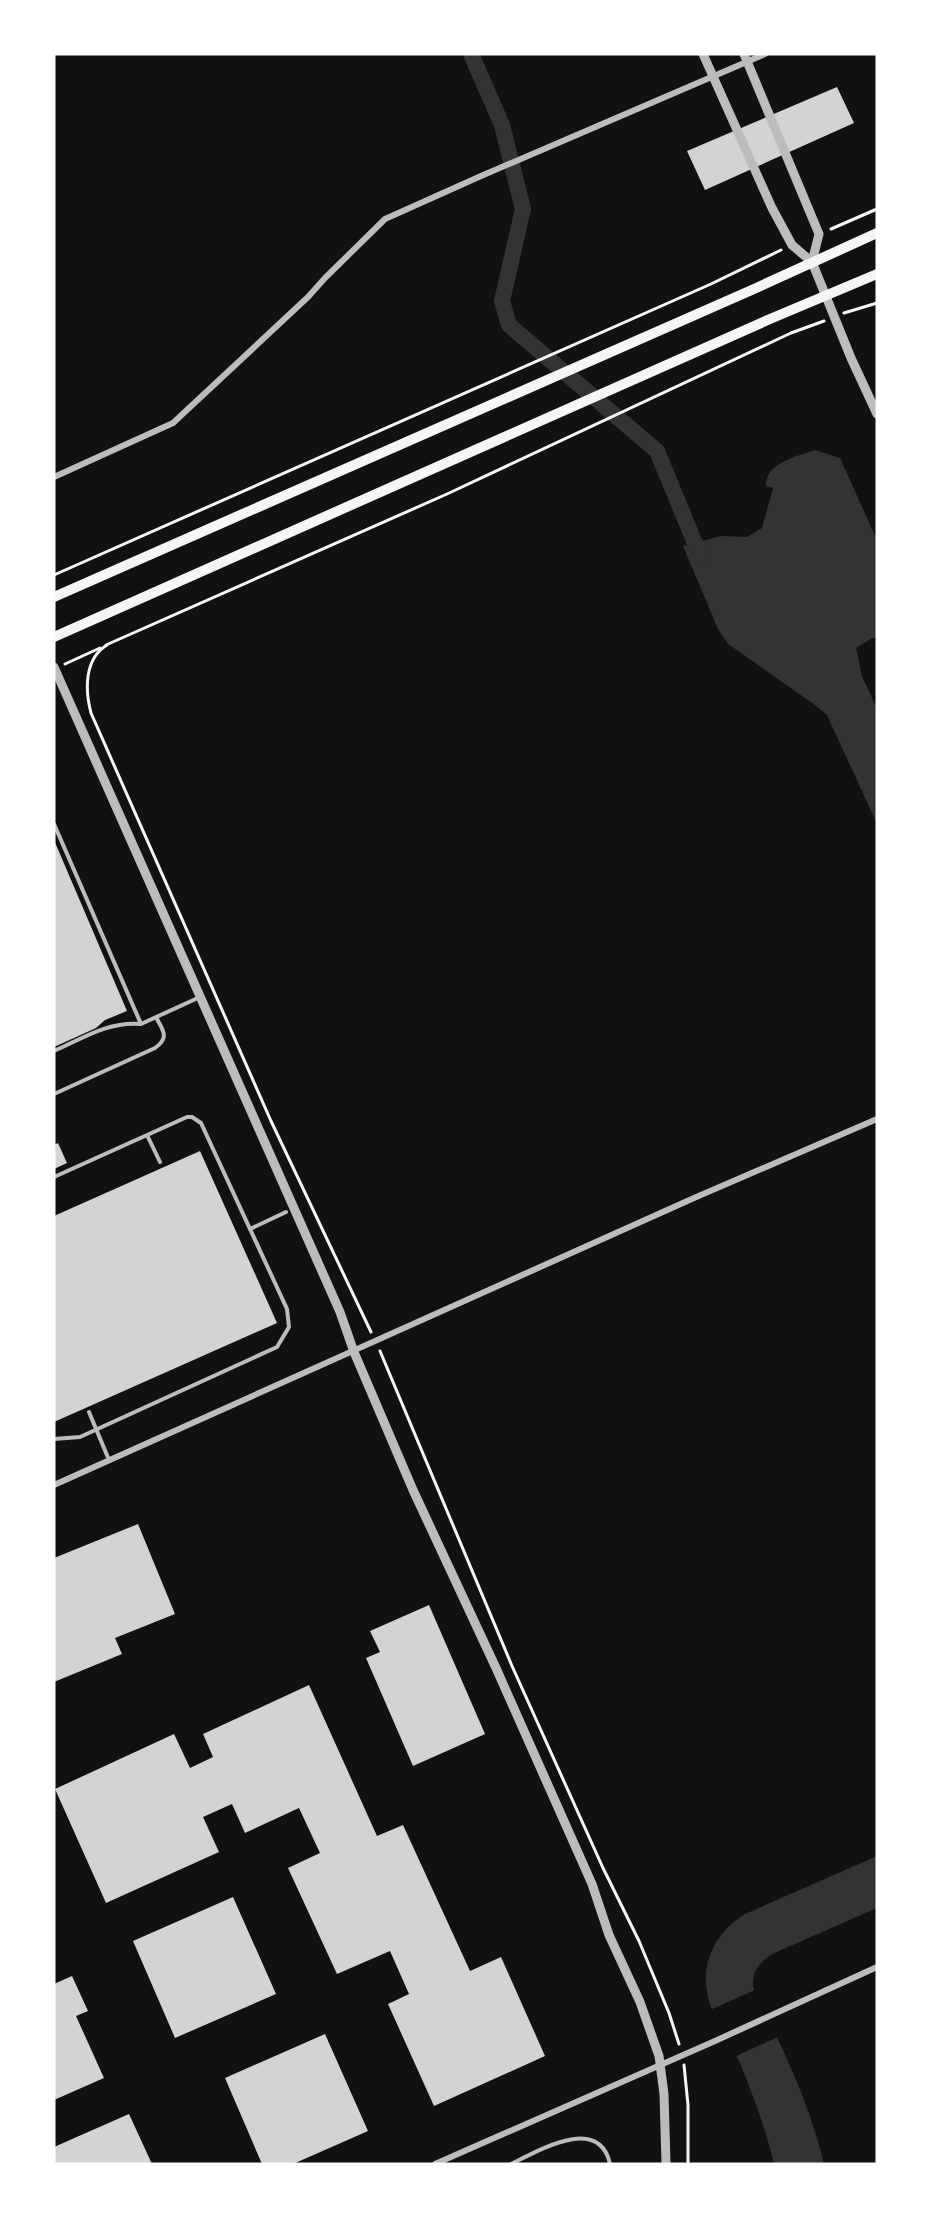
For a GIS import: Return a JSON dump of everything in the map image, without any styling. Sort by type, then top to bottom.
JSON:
[{"type":"main road","points":[[54,597],[877,233]]},
{"type":"main road","points":[[54,637],[877,274]]},
{"type":"street","points":[[703,54],[772,208],[792,245],[812,262],[877,414]]},
{"type":"street","points":[[54,477],[173,423],[308,297],[385,219],[712,77],[746,58],[765,54]]},
{"type":"street","points":[[746,58],[819,234],[812,262]]},
{"type":"street","points":[[55,669],[340,1312],[354,1352],[413,1490],[496,1668],[592,1884],[609,1935],[640,2002],[659,2056],[664,2094],[666,2164]]},
{"type":"street","points":[[54,1485],[694,1198],[877,1119]]},
{"type":"street","points":[[435,2164],[877,1967]]},
{"type":"lane","points":[[54,824],[141,1024]]},
{"type":"lane","points":[[54,1051],[123,1022],[141,1024],[200,997]]},
{"type":"lane","points":[[54,1094],[155,1048],[163,1042],[164,1035],[156,1017]]},
{"type":"lane","points":[[54,1177],[187,1117],[192,1117],[201,1123],[287,1310],[289,1326],[278,1347],[95,1428],[80,1437],[66,1440],[54,1439]]},
{"type":"lane","points":[[147,1135],[160,1162]]},
{"type":"lane","points":[[250,1229],[286,1212]]},
{"type":"lane","points":[[89,1413],[110,1460]]},
{"type":"lane","points":[[511,2164],[560,2140],[575,2138],[598,2143],[605,2150],[610,2164]]},
{"type":"path","points":[[819,234],[877,209]]},
{"type":"path","points":[[54,576],[711,284],[792,245]]},
{"type":"path","points":[[55,669],[447,494],[573,433],[791,333],[877,303]]},
{"type":"path","points":[[107,645],[100,649],[86,682],[91,713],[271,1121],[376,1342],[449,1521],[512,1666],[603,1868],[639,1941],[669,2013],[680,2047]]},
{"type":"path","points":[[681,2056],[688,2105],[688,2164]]},
{"type":"shaded area","points":[[815,450],[840,458],[877,540],[877,638],[872,638],[856,648],[862,676],[877,709],[877,824],[827,715],[728,644],[718,629],[683,546],[721,536],[747,537],[762,528],[773,488],[766,486],[771,471],[791,458]]},
{"type":"shaded area","points":[[877,1856],[877,1908],[772,1954],[760,1964],[755,1972],[753,1987],[784,2052],[811,2118],[824,2164],[774,2164],[745,2075],[709,2001],[706,1975],[712,1951],[717,1940],[725,1931],[745,1914]]},
{"type":"pier","points":[[757,1989],[780,2036],[734,2057],[710,2010]]},
{"type":"building","points":[[837,87],[854,123],[705,190],[687,151]]},
{"type":"building","points":[[54,840],[127,1011],[54,1047]]},
{"type":"building","points":[[58,1143],[67,1163],[54,1169],[54,1145]]},
{"type":"building","points":[[200,1151],[277,1323],[54,1422],[54,1216]]},
{"type":"building","points":[[138,1524],[175,1614],[115,1638],[122,1654],[54,1682],[54,1558]]},
{"type":"building","points":[[429,1605],[485,1734],[413,1766],[366,1658],[380,1652],[370,1631]]},
{"type":"building","points":[[309,1685],[377,1836],[403,1825],[470,1971],[501,1957],[545,2056],[434,2106],[388,2004],[409,1994],[390,1951],[337,1974],[288,1868],[320,1853],[299,1808],[245,1833],[232,1804],[203,1817],[219,1852],[106,1903],[55,1789],[174,1734],[190,1768],[213,1757],[203,1734]]},
{"type":"building","points":[[233,1897],[276,1994],[175,2038],[133,1941]]},
{"type":"building","points":[[72,1976],[88,2011],[76,2016],[104,2078],[54,2100],[54,1984]]},
{"type":"building","points":[[325,2034],[368,2131],[293,2164],[262,2164],[225,2078]]},
{"type":"building","points":[[129,2114],[152,2164],[54,2164],[54,2147]]},
{"type":"waterway","points":[[471,54],[502,125],[523,209],[502,301],[509,325],[657,451],[694,541],[704,559]]}]
